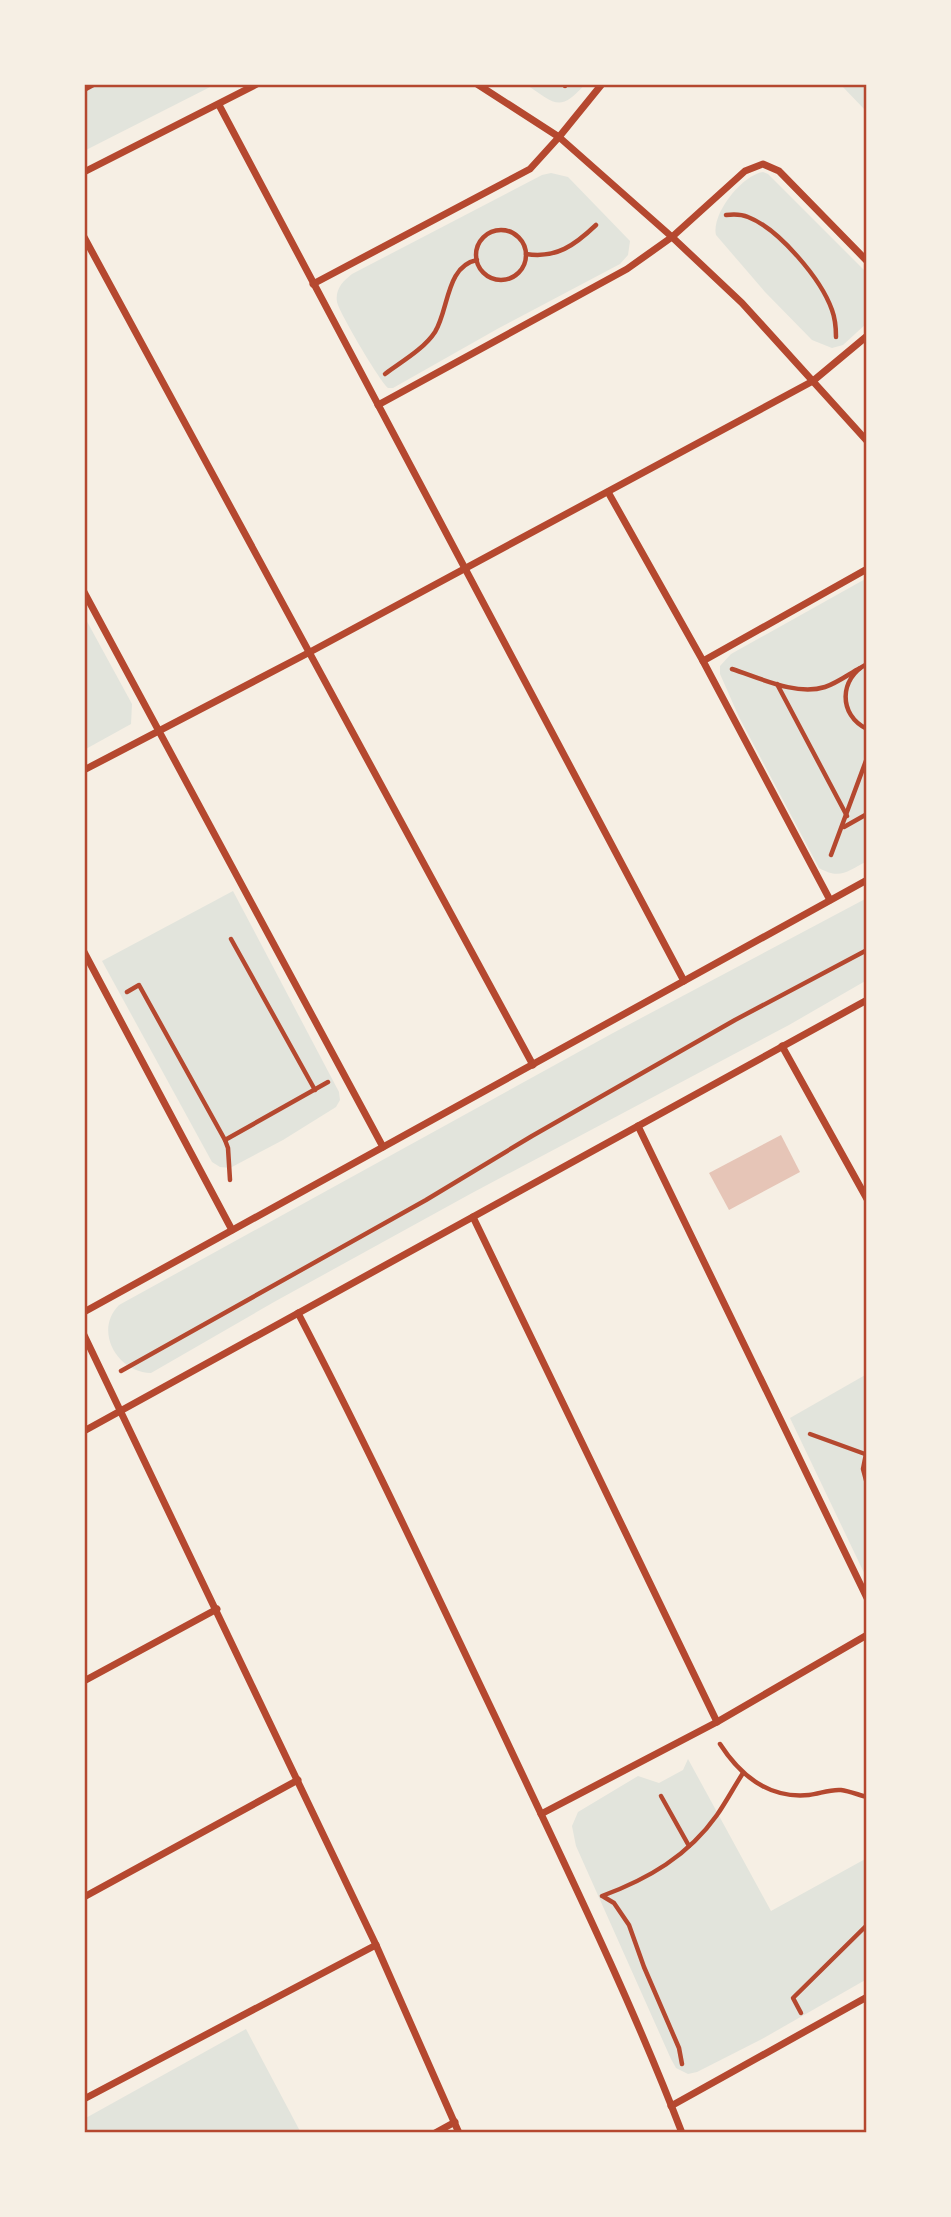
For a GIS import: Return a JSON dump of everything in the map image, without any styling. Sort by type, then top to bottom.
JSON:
[{"type":"street","points":[[84,172],[257,84]]},
{"type":"street","points":[[477,84],[559,137],[672,237],[743,303],[867,441]]},
{"type":"street","points":[[313,284],[530,169],[602,84]]},
{"type":"street","points":[[219,105],[684,981]]},
{"type":"street","points":[[378,405],[627,269],[672,237],[745,171],[763,164],[779,171],[867,261]]},
{"type":"street","points":[[84,237],[533,1065]]},
{"type":"street","points":[[84,770],[310,652],[813,381],[867,336]]},
{"type":"street","points":[[608,492],[703,661],[830,901]]},
{"type":"street","points":[[703,661],[867,569]]},
{"type":"street","points":[[84,592],[383,1147]]},
{"type":"street","points":[[84,1312],[867,880]]},
{"type":"street","points":[[84,951],[233,1230]]},
{"type":"street","points":[[84,1431],[867,1000]]},
{"type":"street","points":[[782,1046],[867,1199]]},
{"type":"street","points":[[638,1126],[867,1598]]},
{"type":"street","points":[[473,1217],[717,1722]]},
{"type":"street","points":[[298,1313],[419,1556],[541,1814],[682,2133]]},
{"type":"street","points":[[84,1335],[376,1945],[459,2133]]},
{"type":"street","points":[[84,1681],[217,1609]]},
{"type":"street","points":[[541,1814],[717,1722],[867,1635]]},
{"type":"street","points":[[84,1897],[298,1780]]},
{"type":"street","points":[[84,2099],[376,1945]]},
{"type":"street","points":[[671,2106],[867,1997]]},
{"type":"street","points":[[435,2133],[455,2122]]},
{"type":"path","points":[[84,90],[95,84]]},
{"type":"path","points":[[722,215],[750,218],[776,236],[801,262],[820,287],[833,311],[836,342]]},
{"type":"path","points":[[526,254],[544,256],[562,251],[580,240],[596,225]]},
{"type":"path","points":[[498,230],[514,234],[524,246],[526,254],[521,270],[508,279],[492,279],[480,268],[476,252],[484,237],[498,230]]},
{"type":"path","points":[[369,387],[430,338],[437,327],[457,273],[466,264],[477,260]]},
{"type":"path","points":[[703,661],[795,688],[822,688],[867,664]]},
{"type":"path","points":[[860,668],[850,679],[845,701],[850,716],[867,729]]},
{"type":"path","points":[[776,683],[847,816]]},
{"type":"path","points":[[831,855],[867,758]]},
{"type":"path","points":[[842,828],[867,814]]},
{"type":"path","points":[[231,939],[315,1090]]},
{"type":"path","points":[[106,1380],[426,1200],[735,1020],[867,950]]},
{"type":"path","points":[[110,1003],[139,985],[225,1140],[228,1148],[230,1188]]},
{"type":"path","points":[[225,1140],[344,1073]]},
{"type":"path","points":[[781,1423],[866,1451],[863,1469],[867,1484]]},
{"type":"path","points":[[720,1744],[743,1773],[761,1786],[781,1794],[808,1795],[843,1790],[867,1797]]},
{"type":"path","points":[[682,2064],[678,2046],[626,1918],[610,1899],[602,1896],[659,1872],[690,1846],[714,1820],[743,1773]]},
{"type":"path","points":[[662,1796],[690,1846]]},
{"type":"path","points":[[801,2013],[793,1998],[867,1925]]},
{"type":"path","points":[[670,2049],[678,2046]]},
{"type":"shaded area","points":[[84,84],[216,84],[84,151]]},
{"type":"shaded area","points":[[525,84],[585,84],[569,99],[556,102]]},
{"type":"shaded area","points":[[840,84],[867,84],[867,112]]},
{"type":"shaded area","points":[[763,172],[867,273],[867,323],[843,345],[832,348],[812,340],[765,292],[716,235],[718,217],[730,197],[746,180]]},
{"type":"shaded area","points":[[551,173],[568,177],[630,241],[628,255],[620,264],[393,388],[388,388],[368,360],[339,308],[338,289],[352,274],[542,175]]},
{"type":"shaded area","points":[[867,578],[867,861],[838,874],[819,868],[739,717],[720,674],[720,666],[731,654]]},
{"type":"shaded area","points":[[84,616],[132,704],[131,724],[84,750]]},
{"type":"shaded area","points":[[233,891],[339,1092],[340,1100],[336,1107],[283,1140],[230,1168],[220,1167],[212,1162],[102,961]]},
{"type":"shaded area","points":[[867,898],[867,980],[789,1025],[472,1193],[151,1373],[128,1366],[113,1349],[108,1327],[119,1305],[613,1033]]},
{"type":"shaded area","points":[[867,1374],[867,1579],[790,1418]]},
{"type":"shaded area","points":[[688,1759],[771,1911],[867,1858],[867,1979],[762,2039],[688,2074],[676,2068],[671,2059],[576,1846],[572,1826],[578,1812],[638,1776],[659,1783],[683,1770]]},
{"type":"shaded area","points":[[246,2029],[301,2133],[84,2133],[84,2119]]},
{"type":"building","points":[[781,1135],[800,1172],[729,1210],[709,1173]]}]
